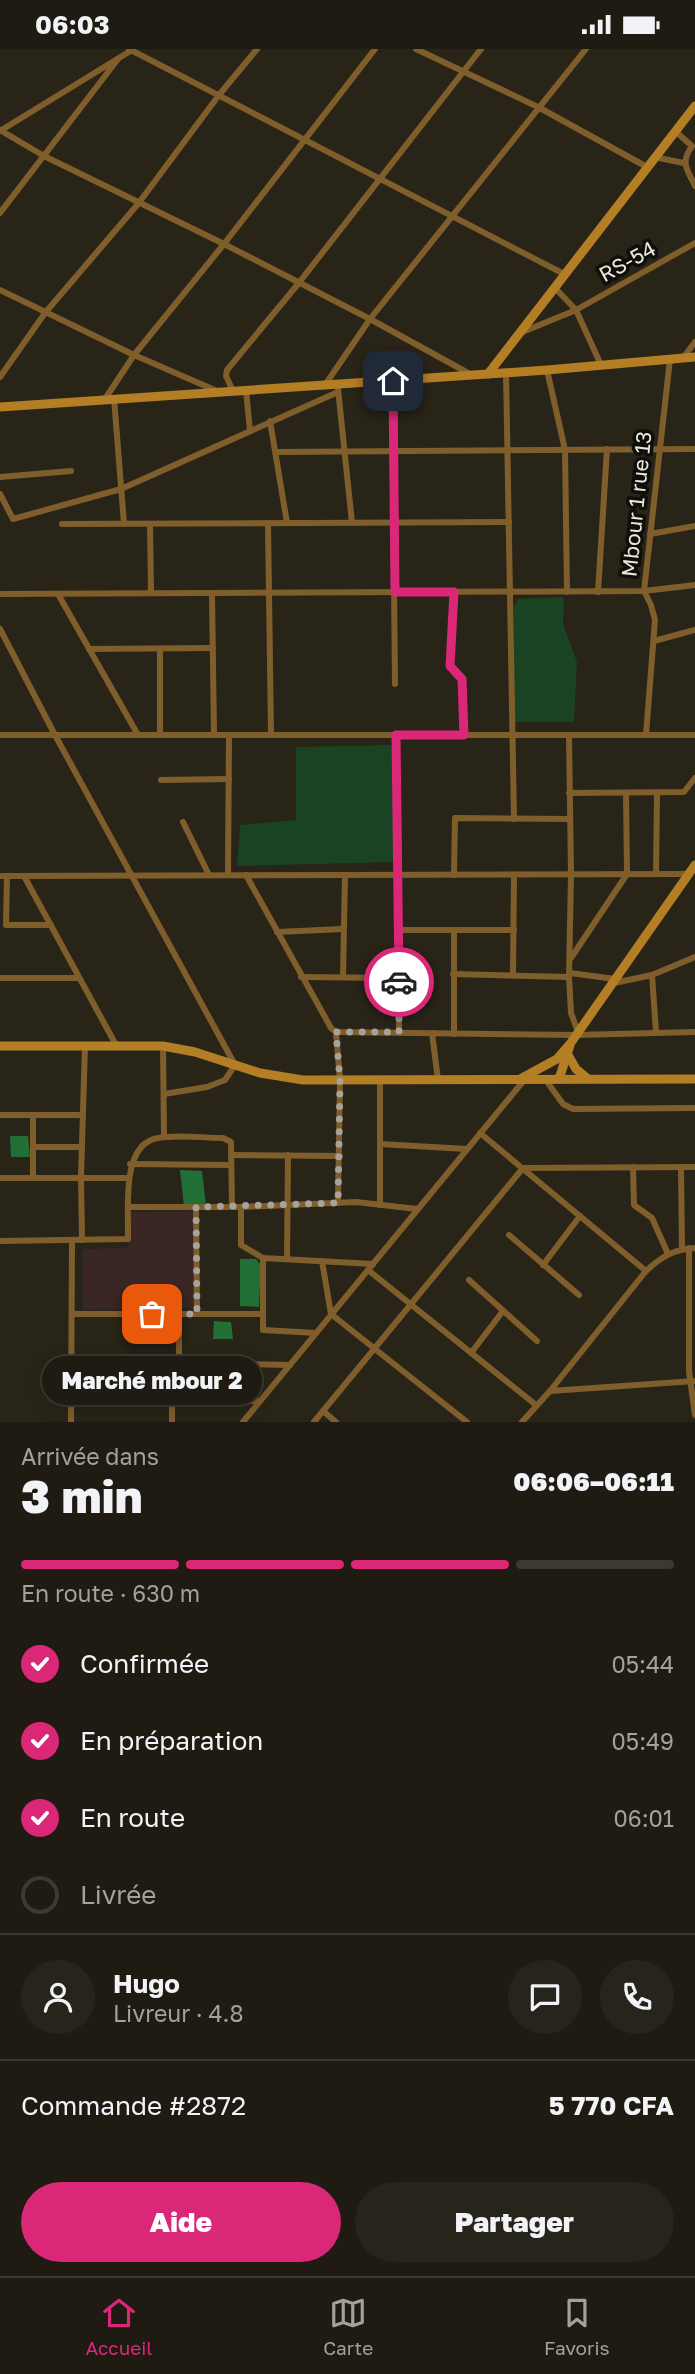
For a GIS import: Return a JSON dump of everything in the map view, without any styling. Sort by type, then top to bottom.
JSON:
[{"type":"street","points":[[0,377],[45,313],[138,204],[219,95],[257,49]]},
{"type":"street","points":[[124,524],[110,399],[134,355],[375,49]]},
{"type":"street","points":[[416,49],[538,107],[647,167]]},
{"type":"street","points":[[233,391],[226,376],[227,370],[298,284],[481,49]]},
{"type":"street","points":[[325,385],[370,319],[586,49]]},
{"type":"street","points":[[470,374],[370,319],[224,244],[138,204],[0,131],[131,50],[566,275]]},
{"type":"street","points":[[0,213],[118,59]]},
{"type":"street","points":[[488,374],[695,106]]},
{"type":"street","points":[[675,131],[693,145],[684,163],[695,185]]},
{"type":"street","points":[[654,157],[684,163]]},
{"type":"street","name":"RS-54","points":[[516,335],[576,310],[695,243]]},
{"type":"street","points":[[556,289],[576,310],[601,365]]},
{"type":"street","points":[[0,290],[134,355],[219,392]]},
{"type":"street","points":[[0,494],[13,519],[121,489],[338,388],[470,374],[670,359],[691,360],[695,342]]},
{"type":"street","name":"Mbour 1 rue 13","points":[[646,735],[655,620],[644,591],[670,359]]},
{"type":"street","points":[[547,370],[565,450],[567,592]]},
{"type":"street","points":[[506,372],[514,818]]},
{"type":"street","points":[[393,381],[395,684]]},
{"type":"street","points":[[0,407],[325,385],[338,388]]},
{"type":"street","points":[[338,388],[352,523]]},
{"type":"street","points":[[246,390],[250,431]]},
{"type":"street","points":[[270,421],[287,523]]},
{"type":"street","points":[[598,592],[607,449]]},
{"type":"street","points":[[277,452],[695,449]]},
{"type":"street","points":[[0,477],[71,471]]},
{"type":"street","points":[[62,524],[509,522]]},
{"type":"street","points":[[268,523],[271,735]]},
{"type":"street","points":[[150,524],[151,593]]},
{"type":"street","points":[[650,534],[695,526]]},
{"type":"street","points":[[0,594],[598,592],[644,591],[695,585]]},
{"type":"street","points":[[454,592],[450,666],[462,679],[464,735]]},
{"type":"street","points":[[212,593],[214,735]]},
{"type":"street","points":[[58,594],[138,735]]},
{"type":"street","points":[[0,629],[235,1065]]},
{"type":"street","points":[[654,641],[695,630]]},
{"type":"street","points":[[89,649],[213,648]]},
{"type":"street","points":[[160,649],[160,735]]},
{"type":"street","points":[[0,735],[695,735]]},
{"type":"street","points":[[228,875],[229,735]]},
{"type":"street","points":[[396,735],[400,875],[399,1032]]},
{"type":"street","points":[[552,1079],[568,1055],[575,1037],[570,975],[569,735]]},
{"type":"street","points":[[161,779],[229,779]]},
{"type":"street","points":[[569,793],[684,792],[695,779]]},
{"type":"street","points":[[570,960],[627,874],[626,793]]},
{"type":"street","points":[[656,874],[657,794]]},
{"type":"street","points":[[454,875],[454,817],[570,820]]},
{"type":"street","points":[[183,822],[209,875]]},
{"type":"street","points":[[243,1422],[523,1079],[557,1059],[575,1037],[695,865]]},
{"type":"street","points":[[513,975],[514,874]]},
{"type":"street","points":[[51,925],[6,925],[4,876],[688,874]]},
{"type":"street","points":[[246,875],[301,977],[336,1032],[575,1037],[695,1032]]},
{"type":"street","points":[[343,977],[345,875]]},
{"type":"street","points":[[24,876],[116,1045]]},
{"type":"street","points":[[277,932],[344,929]]},
{"type":"street","points":[[399,930],[514,930]]},
{"type":"street","points":[[454,930],[454,1034]]},
{"type":"street","points":[[453,974],[570,975],[613,981],[652,975],[695,957]]},
{"type":"street","points":[[652,975],[656,1032]]},
{"type":"street","points":[[301,977],[399,978]]},
{"type":"street","points":[[0,978],[79,978]]},
{"type":"street","points":[[336,1032],[340,1080],[338,1203]]},
{"type":"street","points":[[432,1033],[438,1080]]},
{"type":"street","points":[[0,1046],[163,1046],[195,1052],[281,1077],[340,1080],[695,1079]]},
{"type":"street","points":[[82,1240],[85,1046]]},
{"type":"street","points":[[163,1046],[164,1137]]},
{"type":"street","points":[[568,1055],[576,1069],[588,1079]]},
{"type":"street","points":[[557,1059],[552,1079],[563,1104],[573,1109],[695,1108]]},
{"type":"street","points":[[164,1094],[216,1084],[225,1080],[235,1065]]},
{"type":"street","points":[[380,1081],[380,1205]]},
{"type":"street","points":[[0,1115],[83,1115]]},
{"type":"street","points":[[33,1115],[33,1177]]},
{"type":"street","points":[[480,1133],[646,1271]]},
{"type":"street","points":[[0,1241],[128,1239],[130,1164],[137,1152],[155,1138],[228,1139],[232,1142],[232,1207]]},
{"type":"street","points":[[380,1144],[467,1149]]},
{"type":"street","points":[[33,1147],[82,1147]]},
{"type":"street","points":[[231,1155],[340,1156]]},
{"type":"street","points":[[287,1259],[288,1155]]},
{"type":"street","points":[[130,1164],[231,1165]]},
{"type":"street","points":[[634,1167],[634,1205],[652,1218],[670,1253]]},
{"type":"street","points":[[681,1167],[689,1249],[695,1415]]},
{"type":"street","points":[[523,1168],[695,1167]]},
{"type":"street","points":[[314,1422],[410,1304],[471,1235],[523,1168]]},
{"type":"street","points":[[0,1178],[130,1178]]},
{"type":"street","points":[[129,1207],[241,1207],[338,1203],[417,1209]]},
{"type":"street","points":[[196,1207],[197,1314]]},
{"type":"street","points":[[241,1207],[241,1245],[263,1258],[373,1264]]},
{"type":"street","points":[[543,1265],[580,1216]]},
{"type":"street","points":[[509,1235],[579,1295]]},
{"type":"street","points":[[72,1240],[72,1422]]},
{"type":"street","points":[[522,1422],[646,1271],[659,1258],[689,1249]]},
{"type":"street","points":[[263,1258],[263,1330],[316,1333]]},
{"type":"street","points":[[323,1261],[331,1314],[467,1422]]},
{"type":"street","points":[[368,1270],[536,1405]]},
{"type":"street","points":[[469,1280],[537,1341]]},
{"type":"street","points":[[471,1353],[503,1311]]},
{"type":"street","points":[[72,1314],[263,1314]]},
{"type":"street","points":[[172,1422],[179,1361],[178,1314]]},
{"type":"street","points":[[128,1359],[290,1365]]},
{"type":"street","points":[[550,1391],[693,1381]]},
{"type":"street","points":[[71,1402],[260,1401]]},
{"type":"street","points":[[323,1411],[336,1422]]},
{"type":"shaded area","points":[[194,1211],[196,1308],[83,1310],[83,1249],[128,1248],[131,1212]]},
{"type":"green space","points":[[564,597],[563,624],[577,662],[574,722],[514,722],[514,607],[518,599]]},
{"type":"green space","points":[[393,745],[396,862],[237,866],[240,825],[296,820],[296,747]]},
{"type":"green space","points":[[10,1136],[28,1136],[30,1157],[11,1157]]},
{"type":"green space","points":[[180,1170],[202,1171],[206,1206],[184,1207]]},
{"type":"green space","points":[[240,1259],[256,1259],[261,1265],[259,1307],[240,1306]]},
{"type":"green space","points":[[214,1321],[231,1322],[233,1339],[213,1339]]},
{"type":"green space","points":[[145,1357],[171,1361],[175,1368],[146,1368],[134,1365]]},
{"type":"way so far","points":[[152,1314],[197,1314],[196,1207],[338,1203],[340,1080],[336,1032],[399,1032],[399,982]]},
{"type":"place","name":"Marché mbour 2","points":[[152,1314]]},
{"type":"route","points":[[393,381],[395,592],[454,592],[450,666],[462,679],[464,735],[396,735],[400,875],[399,982]]}]
